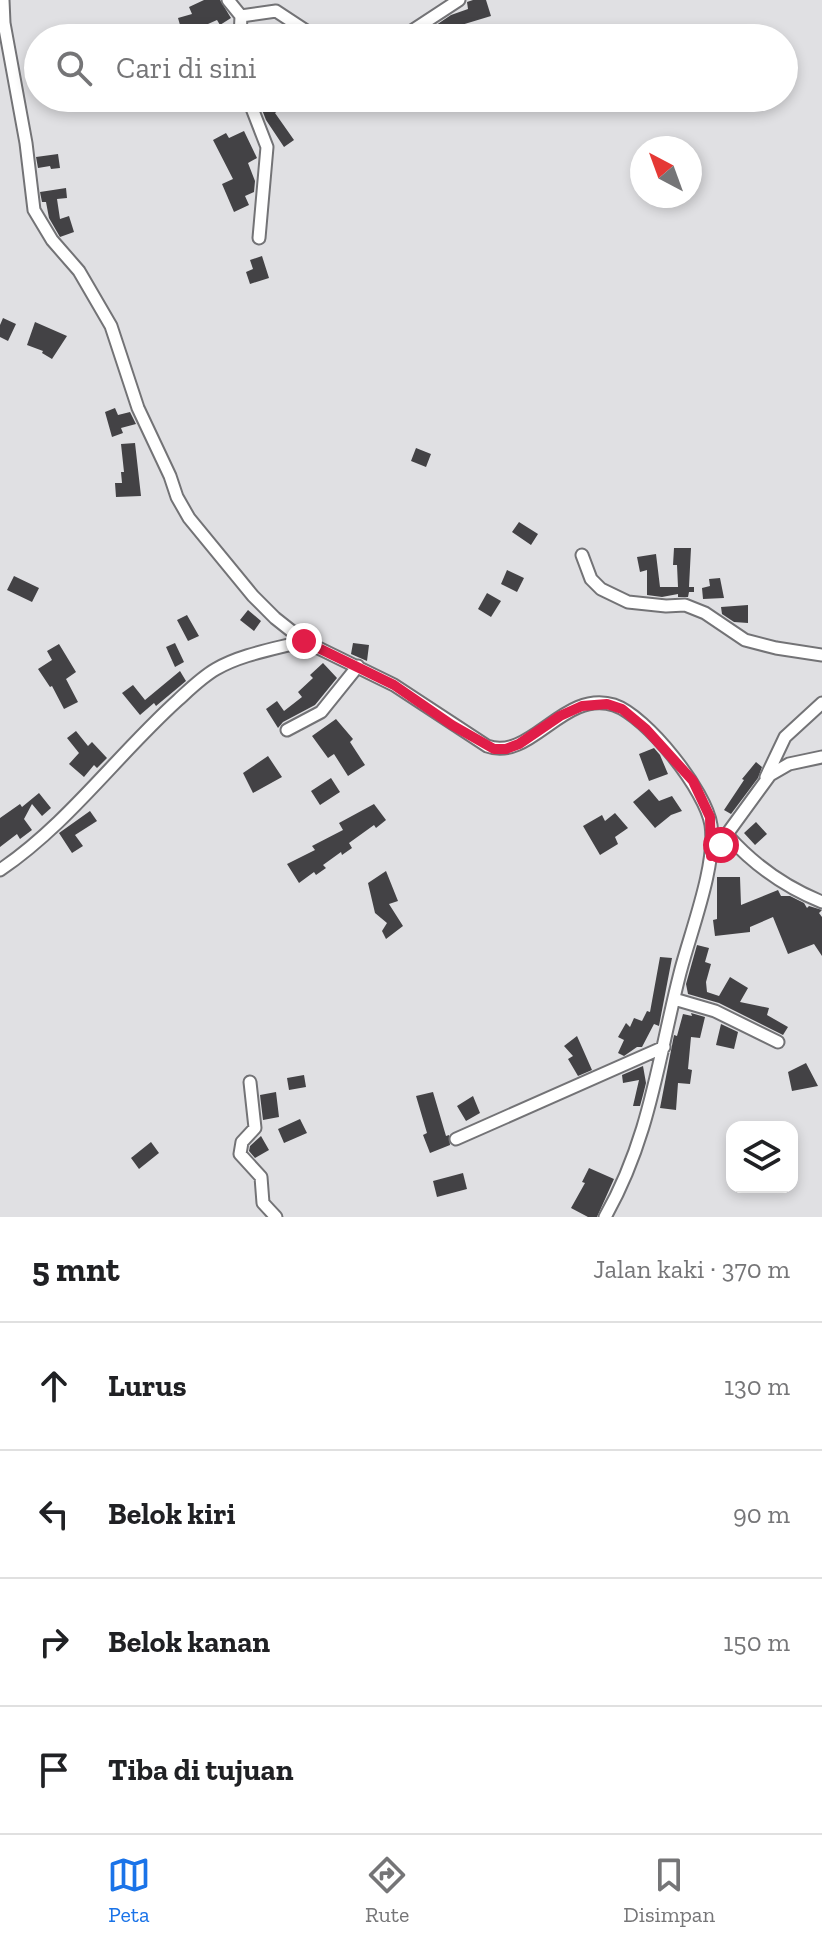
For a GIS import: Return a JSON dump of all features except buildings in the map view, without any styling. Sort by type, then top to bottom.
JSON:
[{"type":"street","points":[[3,0],[6,38],[26,143],[34,210],[52,240],[79,271],[111,326],[138,408],[177,497],[189,518],[253,596],[304,641],[394,685],[452,725],[494,749],[519,744],[560,716],[582,706],[607,704],[622,709],[646,729],[693,781],[710,817],[711,856],[635,1157],[605,1217]]},
{"type":"street","points":[[228,0],[241,16],[241,24]]},
{"type":"street","points":[[422,24],[459,0]]},
{"type":"street","points":[[241,16],[276,11],[296,24]]},
{"type":"street","points":[[253,112],[267,147],[259,238]]},
{"type":"street","points":[[582,555],[591,579],[601,589],[628,602],[685,605],[705,613],[745,640],[822,655]]},
{"type":"street","points":[[0,870],[50,831],[138,737],[216,668],[304,641]]},
{"type":"street","points":[[287,730],[321,712],[358,666]]},
{"type":"street","points":[[711,856],[765,780],[785,737],[822,703]]},
{"type":"street","points":[[765,780],[789,764],[822,757]]},
{"type":"street","points":[[728,836],[775,879],[822,902]]},
{"type":"street","points":[[674,999],[715,1011],[778,1042]]},
{"type":"street","points":[[456,1139],[664,1047]]},
{"type":"street","points":[[250,1082],[255,1128],[242,1142],[240,1154],[261,1177],[263,1203],[276,1217]]},
{"type":"route","points":[[304,641],[394,685],[452,725],[494,749],[502,750],[519,744],[560,716],[582,706],[615,705],[634,717],[693,781],[710,817],[711,856],[721,845]]}]
